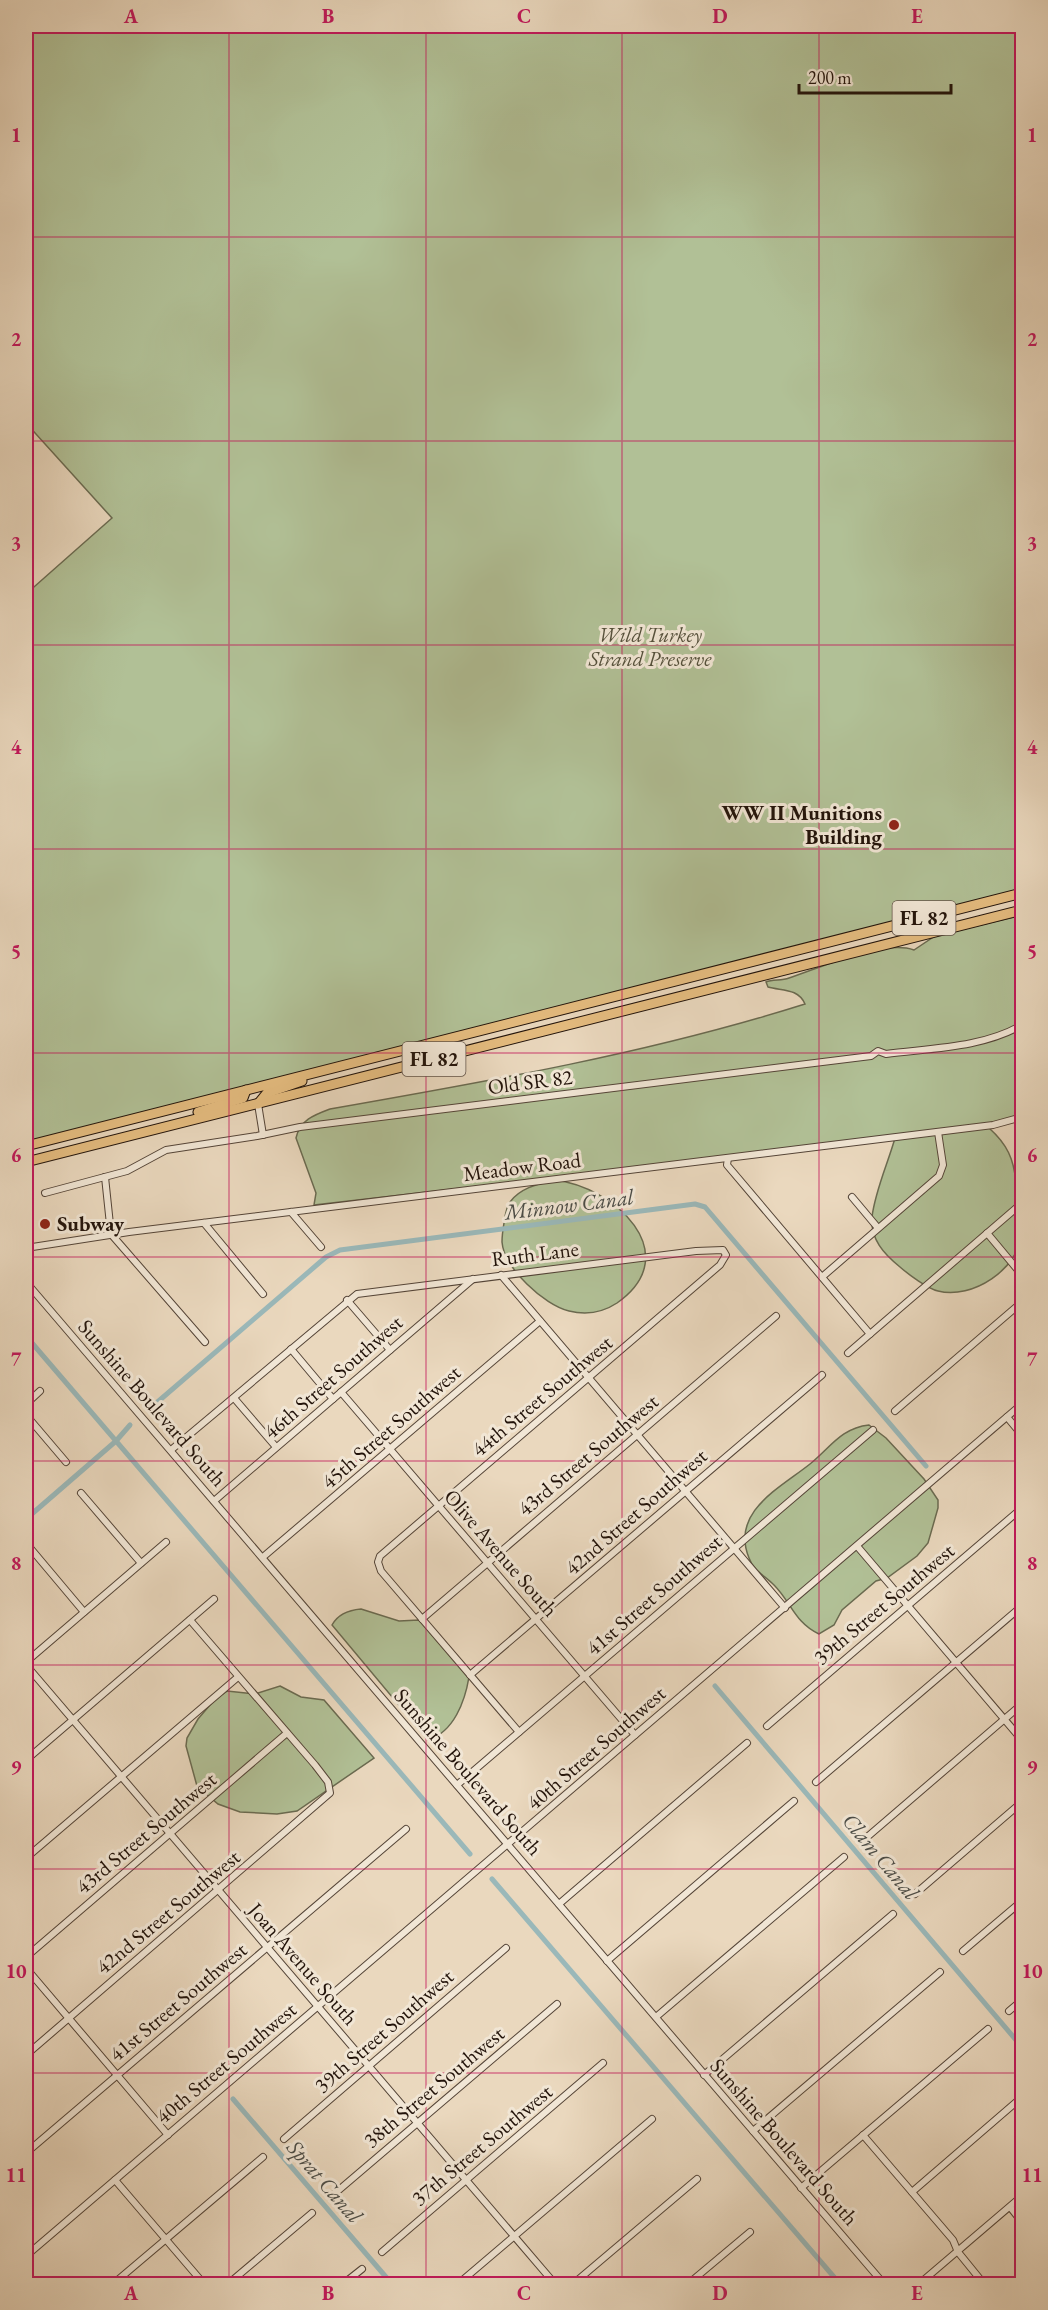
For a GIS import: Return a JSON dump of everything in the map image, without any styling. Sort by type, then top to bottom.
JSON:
[{"type":"highway","name":"FL 82","points":[[26,1146],[1023,893]]},
{"type":"highway","points":[[992,918],[1023,903]]},
{"type":"highway","name":"FL 82","points":[[26,1162],[1023,910]]},
{"type":"highway","points":[[258,1104],[267,1093],[368,1065],[378,1057]]},
{"type":"highway","points":[[146,1131],[160,1122],[243,1098],[246,1090]]},
{"type":"street","name":"Old SR 82","points":[[45,1193],[128,1171],[166,1150],[300,1127],[871,1056],[878,1051],[886,1054],[968,1044],[994,1038],[1023,1025]]},
{"type":"street","points":[[258,1104],[262,1135]]},
{"type":"street","name":"Meadow Road","points":[[26,1248],[111,1234],[993,1125],[1023,1117]]},
{"type":"street","points":[[822,1277],[939,1176],[943,1165],[939,1132]]},
{"type":"street","points":[[728,1158],[727,1165],[870,1334]]},
{"type":"street","points":[[105,1177],[111,1234],[205,1342]]},
{"type":"street","points":[[852,1197],[878,1228]]},
{"type":"street","points":[[848,1353],[1023,1203]]},
{"type":"street","points":[[291,1212],[321,1247]]},
{"type":"street","points":[[204,1223],[263,1294]]},
{"type":"street","points":[[987,1233],[1023,1275]]},
{"type":"street","name":"Ruth Lane","points":[[347,1300],[357,1293],[718,1248],[726,1255]]},
{"type":"street","name":"44th Street Southwest","points":[[422,1619],[381,1570],[378,1562],[380,1556],[720,1265],[726,1255]]},
{"type":"street","points":[[501,1275],[785,1608]]},
{"type":"street","name":"46th Street Southwest","points":[[214,1501],[474,1278]]},
{"type":"street","name":"Sunshine Boulevard South","points":[[26,1282],[884,2284]]},
{"type":"street","points":[[171,1450],[347,1300],[390,1350]]},
{"type":"street","points":[[895,1411],[1023,1302]]},
{"type":"street","name":"43rd Street Southwest","points":[[422,1619],[776,1316]]},
{"type":"street","name":"45th Street Southwest","points":[[263,1557],[540,1321]]},
{"type":"street","points":[[291,1349],[333,1399]]},
{"type":"street","name":"42nd Street Southwest","points":[[470,1676],[822,1375]]},
{"type":"street","points":[[26,1404],[40,1391]]},
{"type":"street","name":"Olive Avenue South","points":[[341,1392],[635,1736]]},
{"type":"street","points":[[234,1398],[276,1448]]},
{"type":"street","name":"40th Street Southwest","points":[[26,2256],[1023,1404]]},
{"type":"street","points":[[26,1415],[66,1462]]},
{"type":"street","points":[[1007,1417],[1023,1435]]},
{"type":"street","name":"41st Street Southwest","points":[[457,1785],[873,1430]]},
{"type":"street","points":[[81,1493],[141,1563]]},
{"type":"street","name":"39th Street Southwest","points":[[766,1726],[1023,1508]]},
{"type":"street","points":[[26,1663],[166,1542]]},
{"type":"street","points":[[26,1543],[84,1612]]},
{"type":"street","points":[[857,1546],[1023,1740]]},
{"type":"street","points":[[26,1760],[214,1599]]},
{"type":"street","points":[[816,1782],[1023,1606]]},
{"type":"street","points":[[422,1619],[519,1732]]},
{"type":"street","points":[[190,1620],[287,1733]]},
{"type":"street","name":"Joan Avenue South","points":[[26,1663],[555,2284]]},
{"type":"street","points":[[26,1858],[238,1677]]},
{"type":"street","points":[[866,1838],[1023,1704]]},
{"type":"street","name":"43rd Street Southwest","points":[[26,1957],[287,1733]]},
{"type":"street","name":"42nd Street Southwest","points":[[26,2055],[330,1793],[328,1782],[287,1733]]},
{"type":"street","points":[[559,1904],[747,1743]]},
{"type":"street","points":[[607,1960],[794,1801]]},
{"type":"street","points":[[915,1894],[1023,1802]]},
{"type":"street","name":"41st Street Southwest","points":[[26,2153],[406,1829]]},
{"type":"street","points":[[656,2017],[844,1857]]},
{"type":"street","points":[[963,1951],[1023,1901]]},
{"type":"street","points":[[704,2074],[892,1914]]},
{"type":"street","name":"39th Street Southwest","points":[[284,2139],[506,1948]]},
{"type":"street","points":[[26,1968],[168,2135]]},
{"type":"street","points":[[753,2131],[940,1972]]},
{"type":"street","points":[[1009,2011],[1023,2000]]},
{"type":"street","name":"38th Street Southwest","points":[[333,2195],[557,2004]]},
{"type":"street","points":[[801,2188],[988,2029]]},
{"type":"street","name":"37th Street Southwest","points":[[382,2252],[603,2063]]},
{"type":"street","points":[[912,2192],[1023,2097]]},
{"type":"street","points":[[458,2284],[652,2119]]},
{"type":"street","points":[[863,2135],[953,2241],[958,2252],[984,2284]]},
{"type":"street","points":[[113,2284],[263,2157]]},
{"type":"street","points":[[573,2284],[697,2179]]},
{"type":"street","points":[[115,2180],[204,2284]]},
{"type":"street","points":[[919,2284],[1023,2196]]},
{"type":"street","points":[[1010,2207],[1023,2222]]},
{"type":"street","points":[[228,2284],[312,2213]]},
{"type":"street","points":[[688,2284],[750,2232]]},
{"type":"street","points":[[343,2284],[362,2269]]},
{"type":"green space","name":"Wild Turkey Strand Preserve","points":[[26,26],[1022,26],[1022,890],[26,1143],[26,594],[112,518],[26,423]]},
{"type":"green space","points":[[1022,915],[1022,1119],[989,1128],[1001,1140],[1011,1159],[1023,1226],[1019,1246],[1012,1259],[992,1279],[979,1286],[951,1293],[934,1290],[904,1270],[879,1245],[873,1232],[872,1217],[895,1138],[314,1205],[316,1193],[296,1138],[304,1122],[324,1111],[569,1064],[747,1021],[805,1004],[798,995],[768,987],[766,982],[786,979],[869,951],[886,948],[914,950],[935,936]]},
{"type":"green space","points":[[554,1180],[577,1185],[599,1195],[619,1209],[634,1225],[644,1244],[645,1264],[637,1284],[617,1303],[606,1309],[588,1313],[575,1312],[548,1301],[517,1274],[504,1252],[503,1232],[510,1202],[524,1190]]},
{"type":"green space","points":[[869,1425],[886,1438],[924,1479],[938,1500],[938,1508],[928,1543],[917,1556],[887,1578],[876,1581],[842,1610],[834,1625],[819,1634],[804,1624],[774,1585],[753,1566],[745,1542],[746,1527],[752,1514],[773,1492],[810,1464],[843,1434]]},
{"type":"green space","points":[[361,1609],[399,1621],[419,1620],[469,1677],[465,1696],[457,1714],[445,1730],[437,1736],[428,1740],[332,1625],[344,1613]]},
{"type":"green space","points":[[280,1686],[301,1697],[324,1700],[374,1758],[297,1811],[277,1814],[240,1812],[218,1804],[197,1786],[186,1746],[187,1738],[198,1719],[216,1698],[227,1691],[255,1694]]},
{"type":"waterway","name":"Minnow Canal","points":[[154,1405],[326,1257],[340,1250],[695,1204],[705,1207],[926,1466]]},
{"type":"waterway","points":[[26,1336],[470,1854]]},
{"type":"waterway","points":[[26,1519],[116,1441],[130,1425]]},
{"type":"waterway","name":"Clam Canal","points":[[715,1686],[1022,2047]]},
{"type":"waterway","points":[[492,1879],[840,2284]]},
{"type":"waterway","name":"Sprat Canal","points":[[233,2099],[392,2284]]},
{"type":"place","name":"WW II Munitions Building","points":[[894,825]]},
{"type":"place","name":"Subway","points":[[45,1224]]}]
